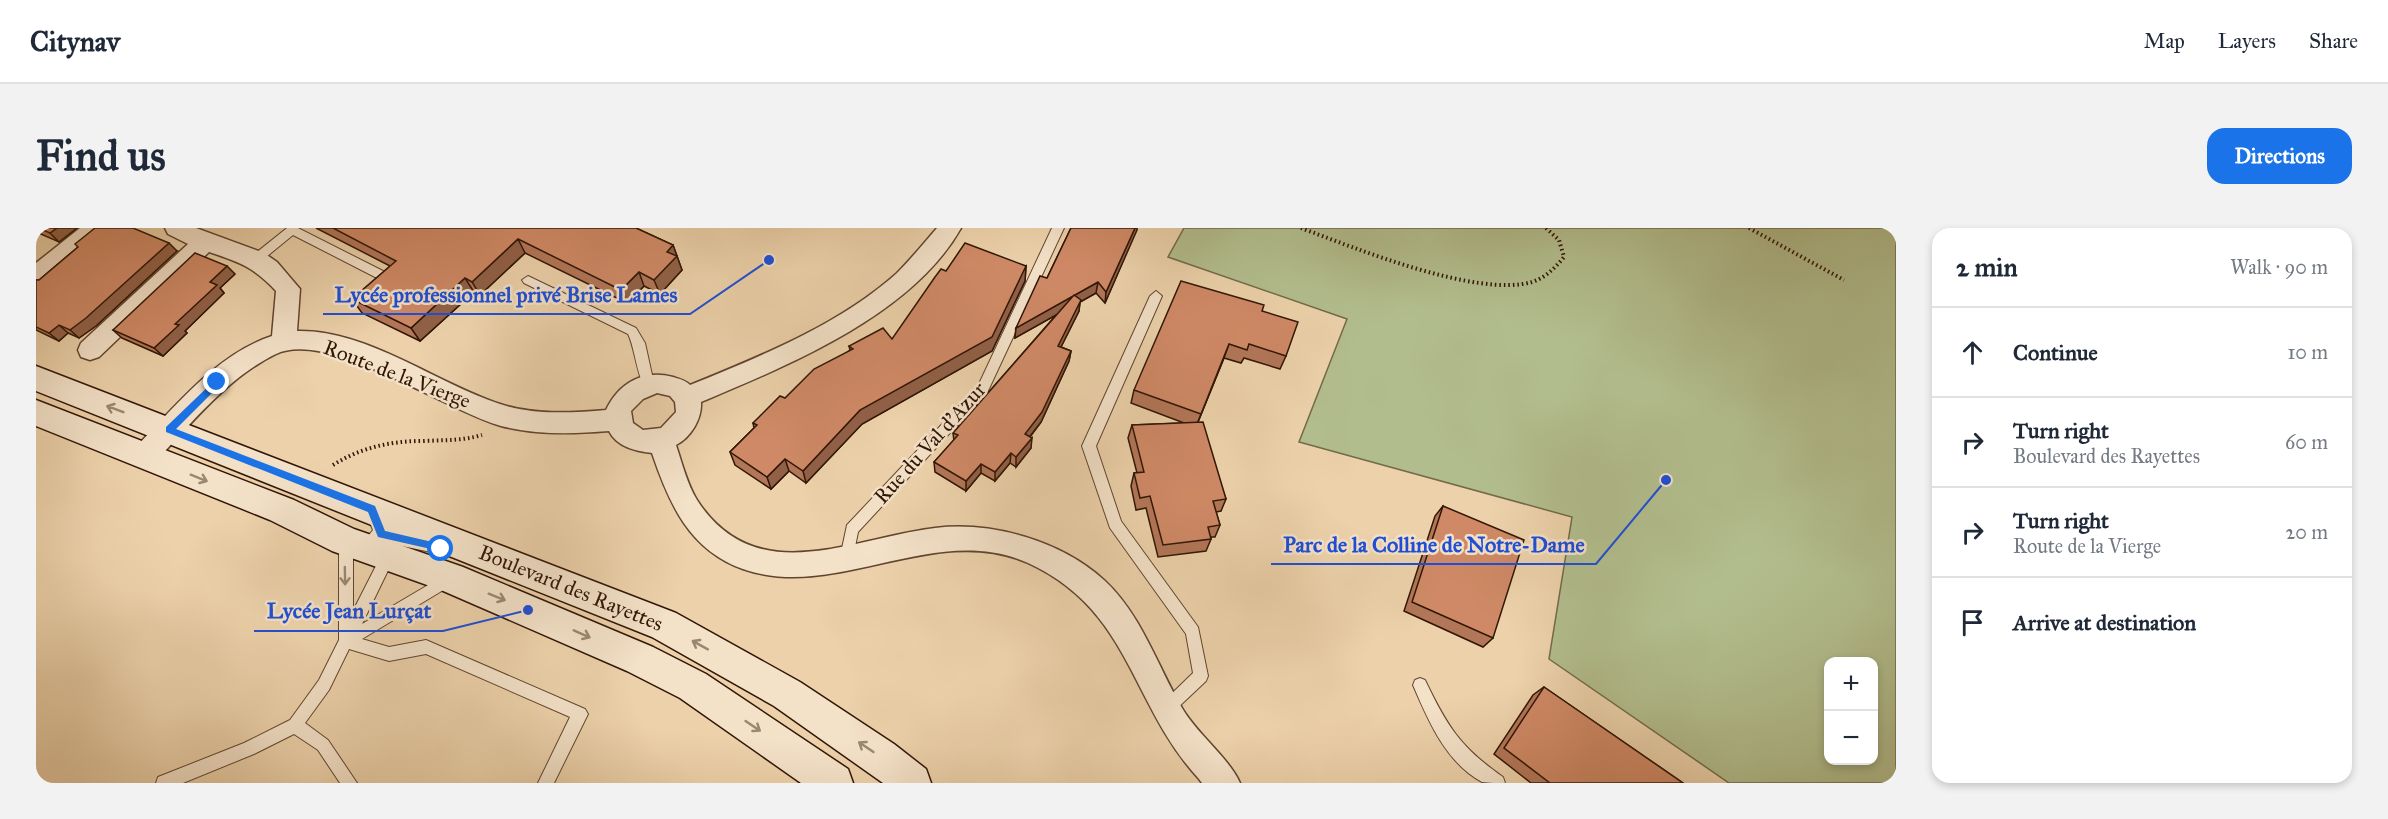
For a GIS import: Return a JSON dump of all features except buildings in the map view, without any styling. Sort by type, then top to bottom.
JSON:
[{"type":"main road","name":"Boulevard des Rayettes","points":[[36,378],[314,486],[451,578],[640,659],[693,686],[834,783]]},
{"type":"main road","name":"Boulevard des Rayettes","points":[[36,413],[282,510],[344,540],[381,532],[469,547],[664,625],[788,694],[881,757],[912,783]]},
{"type":"street","points":[[36,276],[95,228]]},
{"type":"street","points":[[176,228],[205,242],[256,259],[269,268],[288,290],[284,341]]},
{"type":"street","points":[[687,397],[783,357],[835,329],[899,284],[950,228]]},
{"type":"street","points":[[90,350],[205,242]]},
{"type":"street","name":"Route de la Vierge","points":[[145,455],[217,382],[253,356],[284,341],[306,340],[337,345],[500,415],[561,424],[618,420]]},
{"type":"street","points":[[648,384],[675,386],[687,397],[690,404],[686,422],[680,430],[661,440],[637,441],[628,436],[618,420],[622,402],[628,395],[648,384]]},
{"type":"street","points":[[661,440],[685,505],[727,551],[762,565],[809,566],[934,540],[977,539],[1014,548],[1048,560],[1096,591],[1128,634],[1166,709],[1202,762],[1224,783]]},
{"type":"lane","name":"Rue du Val d'Azur","points":[[847,558],[852,529],[983,389],[1058,228]]},
{"type":"lane","points":[[256,259],[292,230],[380,274]]},
{"type":"lane","points":[[528,280],[632,331],[639,343],[648,384]]},
{"type":"lane","points":[[1156,296],[1089,446],[1115,524],[1192,632],[1202,676],[1166,709]]},
{"type":"lane","points":[[165,783],[249,749],[295,725],[324,685],[346,641],[381,532]]},
{"type":"lane","points":[[344,540],[346,641]]},
{"type":"lane","points":[[346,641],[451,578]]},
{"type":"lane","points":[[346,641],[389,654],[426,647],[580,714],[546,783]]},
{"type":"lane","points":[[1420,685],[1446,740],[1464,760],[1497,783]]},
{"type":"lane","points":[[295,725],[323,745],[349,783]]},
{"type":"path","points":[[1301,228],[1355,248],[1482,284],[1528,283],[1554,270],[1564,257],[1559,240],[1546,228]]},
{"type":"path","points":[[1749,228],[1844,280]]},
{"type":"path","points":[[314,486],[332,466],[348,454],[411,441],[467,441],[483,435],[500,415]]},
{"type":"green space","points":[[1184,228],[1896,228],[1896,783],[1729,783],[1549,659],[1572,517],[1299,442],[1347,319],[1168,257]]},
{"type":"place","name":"Lycée professionnel privé Brise Lames","points":[[769,260]]},
{"type":"place","name":"Parc de la Colline de Notre-Dame","points":[[1666,480]]},
{"type":"place","name":"Lycée Jean Lurçat","points":[[528,610]]},
{"type":"route","points":[[217,382],[169,430],[372,509],[381,534],[441,549]]}]
